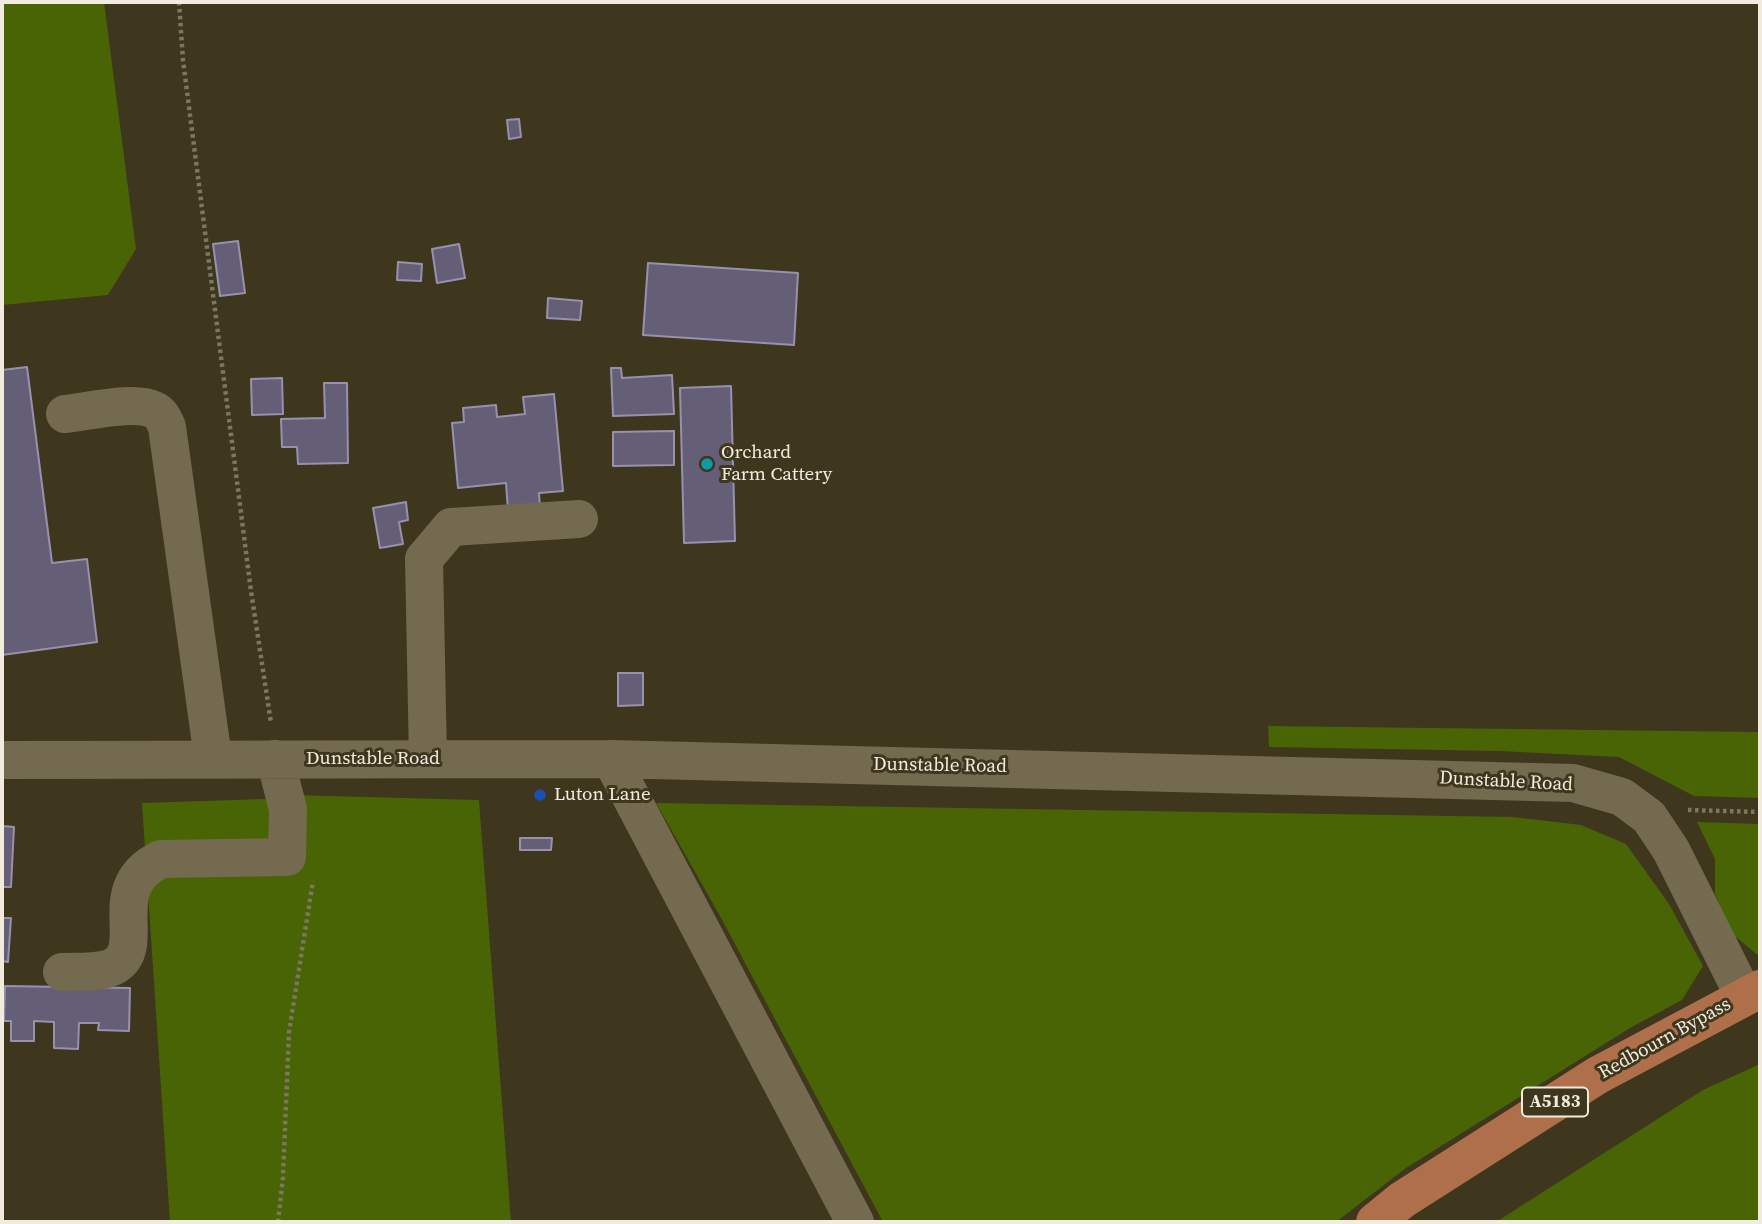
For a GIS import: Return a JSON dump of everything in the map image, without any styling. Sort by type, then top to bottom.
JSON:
[{"type":"main road","name":"Redbourn Bypass","points":[[1375,1222],[1402,1200],[1598,1075],[1752,992]]},
{"type":"street","points":[[65,414],[138,406],[153,409],[162,416],[167,427],[213,758]]},
{"type":"street","points":[[428,759],[424,559],[451,527],[579,519]]},
{"type":"street","points":[[62,972],[103,970],[116,965],[125,956],[129,944],[128,904],[136,879],[150,864],[161,859],[287,858],[288,809],[275,759]]},
{"type":"street","name":"Dunstable Road","points":[[2,760],[611,759],[1573,783],[1622,797],[1649,817],[1671,850],[1752,992]]},
{"type":"street","points":[[611,759],[855,1222]]},
{"type":"path","points":[[179,2],[183,60],[275,759]]},
{"type":"path","points":[[1649,817],[1679,809],[1760,812]]},
{"type":"path","points":[[278,1222],[283,1177],[289,1032],[314,877]]},
{"type":"green space","points":[[2,2],[104,2],[136,249],[108,295],[2,305]]},
{"type":"green space","points":[[1268,726],[1760,732],[1760,798],[1694,796],[1619,757],[1499,751],[1269,747]]},
{"type":"green space","points":[[292,795],[479,800],[511,1222],[170,1222],[142,803],[265,799]]},
{"type":"green space","points":[[656,803],[1513,817],[1581,825],[1626,844],[1669,904],[1703,966],[1682,1000],[1630,1028],[1406,1168],[1336,1222],[883,1222],[720,916]]},
{"type":"green space","points":[[1697,822],[1760,824],[1760,957],[1731,933],[1715,894],[1715,859]]},
{"type":"green space","points":[[1760,1064],[1760,1222],[1496,1222],[1703,1090]]},
{"type":"building","points":[[519,119],[521,137],[509,139],[507,120]]},
{"type":"building","points":[[238,241],[245,293],[220,296],[213,244]]},
{"type":"building","points":[[459,244],[465,278],[437,283],[432,249]]},
{"type":"building","points":[[398,262],[422,264],[421,281],[397,280]]},
{"type":"building","points":[[648,263],[798,273],[794,345],[643,335]]},
{"type":"building","points":[[548,298],[582,301],[580,320],[547,318]]},
{"type":"building","points":[[27,367],[52,563],[87,559],[97,642],[2,655],[2,370]]},
{"type":"building","points":[[611,368],[621,368],[622,378],[672,375],[674,414],[613,416]]},
{"type":"building","points":[[282,378],[283,414],[252,415],[251,379]]},
{"type":"building","points":[[324,383],[347,383],[348,463],[298,464],[297,447],[282,447],[281,419],[325,418]]},
{"type":"building","name":"Orchard Farm Cattery","points":[[731,386],[735,541],[684,543],[680,388]]},
{"type":"building","points":[[554,394],[563,491],[539,493],[540,508],[508,511],[506,483],[458,488],[452,423],[464,422],[463,408],[496,405],[497,417],[525,414],[523,397]]},
{"type":"building","points":[[674,431],[674,465],[613,466],[613,432]]},
{"type":"building","points":[[406,502],[408,520],[399,522],[403,544],[380,548],[373,508]]},
{"type":"building","points":[[618,673],[643,673],[643,705],[618,706]]},
{"type":"building","points":[[2,826],[14,827],[11,887],[2,887]]},
{"type":"building","points":[[520,838],[552,838],[551,850],[520,850]]},
{"type":"building","points":[[2,918],[11,918],[8,962],[2,961]]},
{"type":"building","points":[[5,986],[130,988],[129,1031],[98,1030],[99,1023],[79,1023],[78,1049],[54,1048],[54,1022],[34,1021],[34,1041],[11,1041],[11,1021],[4,1021]]},
{"type":"place","name":"Orchard Farm Cattery","points":[[707,464]]},
{"type":"place","name":"Luton Lane","points":[[540,795]]}]
